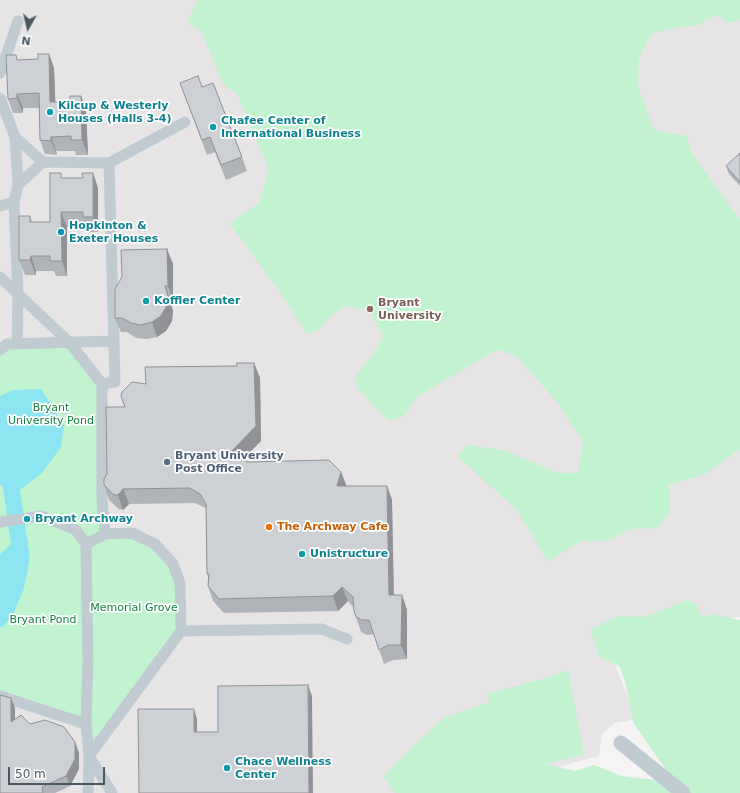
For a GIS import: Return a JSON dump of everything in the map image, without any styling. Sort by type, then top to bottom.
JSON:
[{"type":"street","points":[[0,73],[18,21]]},
{"type":"street","points":[[0,98],[15,137],[18,185],[14,202],[18,295],[6,345],[70,344],[114,341]]},
{"type":"street","points":[[15,137],[43,162],[109,163],[185,122]]},
{"type":"street","points":[[18,185],[43,162]]},
{"type":"street","points":[[102,384],[115,382],[109,163]]},
{"type":"street","points":[[0,206],[14,202]]},
{"type":"street","points":[[0,277],[70,344],[102,384],[102,498],[104,534]]},
{"type":"street","points":[[0,522],[42,516],[76,530],[86,544],[88,661],[86,724],[89,756],[88,793]]},
{"type":"street","points":[[86,544],[104,534],[132,533],[155,544],[173,564],[180,583],[181,631],[89,756]]},
{"type":"street","points":[[181,631],[322,629],[347,639]]},
{"type":"street","points":[[0,696],[86,724]]},
{"type":"street","points":[[621,743],[683,793]]},
{"type":"street","points":[[89,756],[112,793]]},
{"type":"shaded area","name":"Bryant University","points":[[0,0],[740,0],[740,617],[601,631],[637,719],[615,723],[602,734],[599,756],[522,776],[475,793],[0,793]]},
{"type":"green space","points":[[198,0],[740,0],[740,20],[728,23],[717,15],[695,26],[673,28],[651,34],[639,58],[638,87],[654,130],[687,136],[691,152],[740,220],[740,449],[705,474],[669,485],[669,514],[657,528],[630,529],[606,541],[582,541],[548,561],[517,510],[457,456],[469,445],[507,451],[557,473],[578,473],[583,442],[558,403],[518,358],[498,349],[417,397],[404,416],[391,421],[386,418],[357,388],[356,375],[377,349],[383,336],[370,311],[345,306],[330,317],[318,330],[307,334],[282,295],[230,223],[259,203],[269,169],[237,94],[223,84],[201,31],[187,22]]},
{"type":"green space","points":[[70,343],[102,384],[105,534],[132,533],[173,564],[181,631],[89,756],[86,724],[0,696],[0,350],[7,344]]},
{"type":"green space","points":[[687,600],[696,603],[701,615],[705,617],[712,614],[740,620],[740,793],[395,793],[383,776],[443,718],[490,702],[487,694],[549,677],[568,670],[584,754],[545,764],[575,771],[594,765],[621,776],[656,780],[669,774],[634,724],[625,682],[620,667],[599,656],[590,629],[617,616],[644,617]]},
{"type":"water","points":[[41,389],[64,425],[61,447],[42,473],[20,490],[30,558],[24,588],[13,615],[3,627],[0,627],[0,554],[11,544],[3,488],[0,484],[0,396],[13,390]]},
{"type":"building","points":[[38,54],[49,54],[50,102],[70,102],[70,96],[81,96],[82,140],[71,140],[71,136],[51,137],[51,141],[40,140],[39,93],[17,94],[17,98],[8,99],[6,55],[16,55],[17,60],[38,59]]},
{"type":"building","name":"Chafee Center of International Business","points":[[198,76],[202,87],[213,83],[242,157],[221,165],[210,137],[202,140],[180,83]]},
{"type":"building","points":[[740,153],[740,182],[726,166]]},
{"type":"building","points":[[50,173],[61,173],[61,178],[83,178],[82,173],[93,173],[93,217],[83,217],[83,212],[61,212],[62,261],[50,261],[50,256],[31,256],[30,260],[19,260],[19,216],[30,216],[30,222],[50,222]]},
{"type":"building","name":"Koffler Center","points":[[167,249],[168,286],[165,286],[168,296],[166,307],[161,316],[152,322],[141,325],[131,323],[122,318],[115,318],[115,289],[122,277],[121,250]]},
{"type":"building","name":"Unistructure","points":[[237,363],[254,363],[256,426],[229,454],[248,462],[329,460],[341,472],[337,486],[387,486],[389,595],[402,595],[401,645],[388,645],[379,650],[369,620],[362,620],[356,617],[353,597],[342,587],[333,596],[219,599],[208,586],[209,574],[207,574],[206,504],[200,494],[190,488],[123,489],[118,495],[114,495],[104,485],[104,479],[107,474],[106,407],[125,407],[121,396],[122,392],[132,382],[146,384],[145,367],[237,366]]},
{"type":"building","name":"Chace Wellness Center","points":[[308,685],[309,793],[139,793],[138,709],[194,709],[194,732],[218,732],[218,686]]},
{"type":"building","points":[[0,695],[11,698],[11,722],[21,715],[30,724],[45,720],[64,727],[75,742],[75,759],[66,776],[42,787],[43,793],[0,793]]},
{"type":"place","name":"Kilcup & Westerly Houses (Halls 3-4)","points":[[50,112]]},
{"type":"place","name":"Chafee Center of International Business","points":[[213,127]]},
{"type":"place","name":"Hopkinton & Exeter Houses","points":[[61,232]]},
{"type":"place","name":"Koffler Center","points":[[146,301]]},
{"type":"place","name":"Bryant University","points":[[370,309]]},
{"type":"place","name":"Bryant University Post Office","points":[[167,462]]},
{"type":"place","name":"Bryant Archway","points":[[27,519]]},
{"type":"place","name":"The Archway Cafe","points":[[269,527]]},
{"type":"place","name":"Unistructure","points":[[302,554]]},
{"type":"place","name":"Chace Wellness Center","points":[[227,768]]},
{"type":"park label","name":"Bryant University Pond","points":[[51,414]]},
{"type":"park label","name":"Memorial Grove","points":[[134,608]]},
{"type":"park label","name":"Bryant Pond","points":[[43,620]]}]
